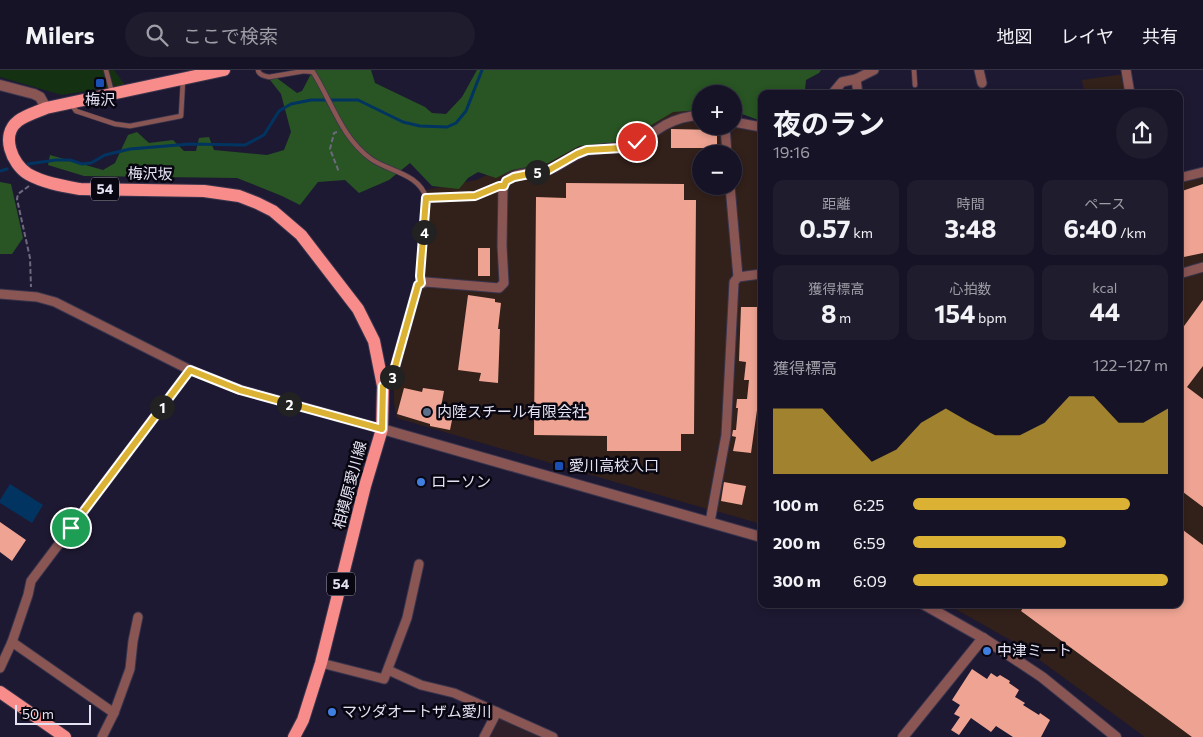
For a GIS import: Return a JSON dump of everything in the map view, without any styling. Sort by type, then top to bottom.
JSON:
[{"type":"main road","name":"54","points":[[46,108],[224,70]]},
{"type":"main road","name":"梅沢坂","points":[[46,108],[16,122],[10,133],[11,154],[15,162],[33,176],[80,189],[222,193],[239,196],[273,212]]},
{"type":"main road","name":"相模原愛川線","points":[[273,212],[301,235],[358,309],[374,341],[383,386],[382,429],[365,486],[321,663],[303,720],[294,737]]},
{"type":"main road","points":[[0,692],[65,737]]},
{"type":"street","points":[[835,90],[842,82],[856,79],[874,70]]},
{"type":"street","points":[[979,70],[982,83]]},
{"type":"street","points":[[1126,70],[1129,90]]},
{"type":"street","points":[[856,79],[857,90]]},
{"type":"street","points":[[0,85],[34,94],[40,97],[46,108]]},
{"type":"street","points":[[383,386],[391,381],[418,285],[426,282],[499,288],[504,283],[502,254],[504,186],[506,181],[514,177],[549,170],[587,150],[622,148],[637,142],[667,124],[686,116],[692,116]]},
{"type":"street","points":[[742,123],[758,126]]},
{"type":"street","points":[[1183,177],[1203,172]]},
{"type":"street","points":[[710,522],[726,434],[734,282],[738,277],[731,195]]},
{"type":"street","points":[[1183,273],[1203,267]]},
{"type":"street","points":[[738,277],[758,274]]},
{"type":"street","points":[[0,294],[55,302],[190,370],[240,390],[758,536]]},
{"type":"street","points":[[0,668],[12,642],[31,581],[190,370]]},
{"type":"street","points":[[321,663],[384,679],[407,618],[419,564]]},
{"type":"street","points":[[930,608],[982,638],[1042,677],[1116,737]]},
{"type":"street","points":[[102,737],[114,713],[130,669],[138,617]]},
{"type":"street","points":[[903,737],[982,638]]},
{"type":"street","points":[[12,642],[114,713]]},
{"type":"street","points":[[388,670],[421,685],[454,693],[553,737]]},
{"type":"street","points":[[484,737],[497,712]]},
{"type":"street","points":[[1102,727],[1110,737]]},
{"type":"lane","points":[[106,70],[112,93]]},
{"type":"lane","points":[[258,70],[259,73],[269,77],[304,71],[312,72],[323,88],[344,131],[355,144],[370,158],[410,178],[423,189],[426,198],[421,283]]},
{"type":"lane","points":[[914,70],[915,85]]},
{"type":"lane","points":[[71,102],[76,111],[130,126],[181,116],[184,78]]},
{"type":"path","points":[[339,172],[330,145],[334,133],[344,131]]},
{"type":"path","points":[[31,297],[30,258],[17,199],[18,194],[28,187],[33,176]]},
{"type":"path","points":[[426,198],[475,196],[499,186],[504,186]]},
{"type":"shaded area","points":[[1124,74],[1126,90],[1083,90],[1082,80]]},
{"type":"shaded area","points":[[672,108],[692,109],[692,135],[723,135],[723,145],[692,145],[692,195],[728,195],[735,264],[731,279],[723,426],[707,509],[397,418],[394,403],[394,387],[420,288],[427,205],[426,190],[476,180],[512,164]]},
{"type":"shaded area","points":[[742,128],[758,131],[758,270],[745,271],[740,268],[735,195],[742,195],[742,145],[729,145],[729,135],[742,135]]},
{"type":"shaded area","points":[[1203,176],[1203,264],[1183,269],[1183,181]]},
{"type":"shaded area","points":[[1203,271],[1203,737],[1145,737],[1019,645],[954,608],[1183,608],[1183,277]]},
{"type":"shaded area","points":[[758,278],[758,523],[716,511],[730,432],[739,285],[742,281]]},
{"type":"shaded area","points":[[503,718],[547,737],[489,737],[498,719]]},
{"type":"green space","points":[[0,70],[114,70],[125,85],[62,95],[0,77]]},
{"type":"green space","points":[[313,70],[371,70],[375,83],[425,107],[432,113],[446,114],[462,97],[477,70],[821,70],[806,80],[805,90],[758,90],[758,120],[742,114],[742,85],[692,85],[692,111],[673,112],[620,142],[579,146],[548,163],[512,170],[496,178],[478,172],[468,178],[459,189],[432,186],[410,163],[389,180],[359,193],[345,180],[318,182],[300,205],[237,178],[84,176],[48,165],[50,155],[103,170],[115,163],[128,135],[137,132],[149,143],[173,140],[184,151],[196,151],[199,138],[209,137],[214,150],[267,155],[284,150],[291,132],[281,94],[270,80],[274,76],[297,93],[302,91]]},
{"type":"green space","points":[[0,182],[11,184],[23,238],[12,254],[0,254]]},
{"type":"water","points":[[10,484],[43,505],[32,523],[0,503]]},
{"type":"building","points":[[671,129],[692,129],[692,135],[717,135],[717,145],[692,145],[692,148],[671,148]]},
{"type":"building","points":[[566,183],[684,184],[684,200],[696,200],[694,434],[681,434],[681,451],[607,451],[607,436],[534,435],[536,197],[566,198]]},
{"type":"building","points":[[1203,184],[1203,253],[1183,257],[1183,191]]},
{"type":"building","points":[[478,248],[490,248],[490,276],[478,276]]},
{"type":"building","points":[[468,295],[495,299],[495,302],[501,303],[498,329],[500,329],[498,383],[479,381],[481,373],[458,370]]},
{"type":"building","points":[[1203,300],[1203,366],[1187,387],[1203,399],[1203,507],[1183,492],[1183,328]]},
{"type":"building","points":[[741,307],[758,307],[758,410],[751,453],[733,451],[736,437],[732,436],[733,430],[736,430],[737,399],[747,399],[749,380],[744,380],[746,362],[739,361]]},
{"type":"building","points":[[404,388],[422,392],[423,388],[444,391],[441,407],[454,410],[450,430],[430,426],[430,424],[397,414]]},
{"type":"building","points":[[724,482],[746,486],[742,505],[721,501]]},
{"type":"building","points":[[0,522],[26,540],[12,561],[0,552]]},
{"type":"building","points":[[1183,530],[1203,545],[1203,737],[1192,737],[1021,611],[1023,608],[1183,608]]},
{"type":"building","points":[[972,669],[987,679],[991,673],[997,677],[1000,675],[1010,681],[1009,683],[1019,690],[1015,697],[1025,703],[1023,705],[1050,720],[1041,737],[1013,737],[996,726],[991,732],[971,718],[959,735],[951,730],[960,717],[954,714],[960,705],[952,700]]},
{"type":"waterway","points":[[28,164],[56,160],[70,160],[82,164],[91,163],[105,155],[130,149],[190,144],[245,145],[264,135],[279,111],[291,104],[311,100],[358,100],[403,122],[420,126],[447,127],[456,123],[466,111],[482,70]]},
{"type":"waterway","points":[[0,171],[7,169]]},
{"type":"place","name":"梅沢","points":[[100,83]]},
{"type":"place","name":"内陸スチール有限会社","points":[[427,412]]},
{"type":"place","name":"愛川高校入口","points":[[559,466]]},
{"type":"place","name":"ローソン","points":[[421,482]]},
{"type":"place","name":"中津ミート","points":[[987,651]]},
{"type":"place","name":"マツダオートザム愛川","points":[[332,712]]},
{"type":"route","points":[[71,528],[190,370],[240,390],[382,429],[383,386],[391,381],[403,344],[418,285],[421,283],[426,198],[475,196],[499,186],[504,186],[506,181],[520,174],[549,170],[587,150],[622,148],[637,142]]}]
